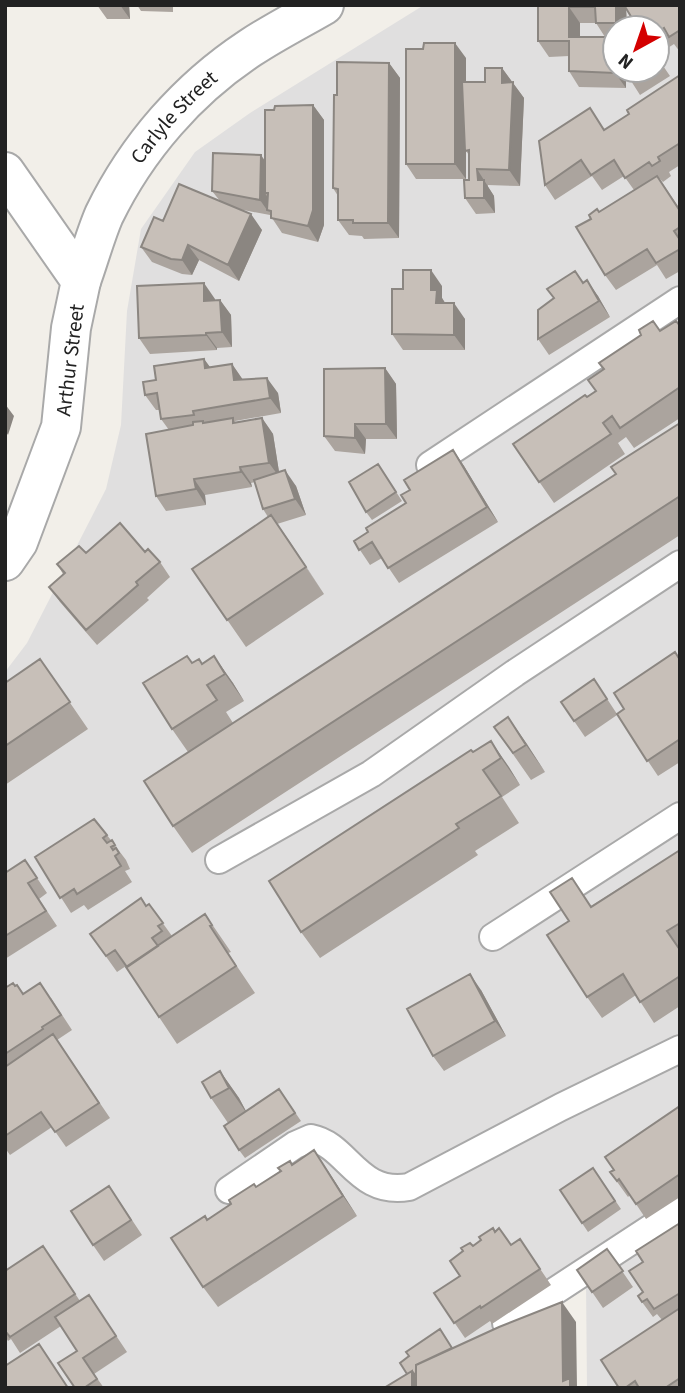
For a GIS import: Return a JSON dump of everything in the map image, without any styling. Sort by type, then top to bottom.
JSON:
[{"type":"street","name":"Carlyle Street","points":[[81,281],[104,216],[134,162],[172,113],[217,72],[251,47],[324,5]]},
{"type":"street","name":"Arthur Street","points":[[5,172],[81,281],[71,328],[61,427],[18,542],[5,561]]},
{"type":"lane","points":[[430,465],[680,300]]},
{"type":"lane","points":[[219,860],[371,774],[515,673],[680,564]]},
{"type":"lane","points":[[493,937],[680,816]]},
{"type":"lane","points":[[229,1190],[295,1145],[311,1138],[330,1145],[355,1171],[371,1181],[396,1189],[409,1187],[561,1107],[680,1049]]},
{"type":"lane","points":[[506,1323],[680,1209]]},
{"type":"shaded area","points":[[424,5],[680,5],[680,1388],[587,1388],[586,1282],[422,1388],[5,1388],[5,672],[27,643],[106,489],[121,425],[127,311],[141,229],[195,152],[250,113]]},
{"type":"building","points":[[538,5],[616,5],[616,14],[601,14],[601,23],[596,23],[595,7],[569,7],[569,37],[601,37],[601,72],[569,71],[569,41],[538,41]]},
{"type":"building","points":[[624,5],[680,5],[680,30],[671,36],[671,14],[629,14]]},
{"type":"building","points":[[424,43],[455,43],[455,164],[406,164],[406,49],[423,49]]},
{"type":"building","points":[[337,62],[389,63],[388,223],[338,220],[338,189],[333,188]]},
{"type":"building","points":[[485,68],[502,68],[502,83],[513,82],[509,170],[477,169],[478,180],[484,180],[484,198],[465,198],[464,180],[469,180],[469,150],[465,151],[462,82],[485,82]]},
{"type":"building","points":[[680,75],[680,143],[658,157],[660,161],[652,166],[649,162],[625,178],[614,160],[591,175],[581,160],[545,185],[539,141],[590,108],[604,130],[629,114],[627,110],[666,84],[671,84],[671,81]]},
{"type":"building","points":[[313,105],[313,210],[308,226],[271,218],[271,211],[267,210],[265,110],[274,110],[275,106]]},
{"type":"building","points":[[213,153],[261,155],[260,200],[212,191]]},
{"type":"building","points":[[657,176],[680,211],[680,227],[674,231],[680,240],[680,249],[656,263],[647,249],[605,275],[576,227],[591,219],[589,215],[597,209],[599,212]]},
{"type":"building","points":[[179,184],[251,214],[228,265],[188,245],[182,260],[171,259],[141,247],[154,217],[163,221]]},
{"type":"building","points":[[403,270],[431,270],[431,290],[437,290],[436,303],[454,303],[454,335],[392,334],[392,289],[403,289]]},
{"type":"building","points":[[575,271],[583,283],[587,280],[599,301],[538,339],[538,310],[554,298],[547,289]]},
{"type":"building","points":[[204,283],[204,301],[220,300],[222,332],[139,338],[137,286]]},
{"type":"building","points":[[653,321],[660,331],[676,321],[680,326],[680,387],[620,428],[612,416],[603,423],[611,434],[539,482],[513,444],[585,395],[587,397],[596,391],[588,380],[604,369],[599,363],[641,335],[639,330]]},
{"type":"building","points":[[204,359],[205,368],[232,364],[234,380],[267,378],[270,398],[193,411],[194,415],[161,419],[157,393],[145,395],[143,382],[156,380],[154,366]]},
{"type":"building","points":[[385,368],[386,424],[355,424],[355,438],[324,436],[324,369]]},
{"type":"building","points":[[233,418],[233,423],[262,418],[269,463],[240,467],[241,472],[194,479],[196,489],[156,496],[146,434],[193,425],[193,422]]},
{"type":"building","points":[[680,423],[680,496],[173,826],[144,781],[616,474],[611,467]]},
{"type":"building","points":[[453,450],[487,507],[388,568],[372,542],[359,550],[354,541],[368,532],[366,528],[406,503],[401,495],[410,490],[404,480]]},
{"type":"building","points":[[378,464],[396,492],[366,512],[349,482]]},
{"type":"building","points":[[285,470],[295,499],[263,509],[254,480]]},
{"type":"building","points":[[271,515],[306,567],[227,620],[192,569]]},
{"type":"building","points":[[120,523],[145,552],[148,549],[160,562],[86,630],[49,587],[65,573],[57,564],[79,546],[86,553]]},
{"type":"building","points":[[675,652],[680,660],[680,739],[647,761],[617,714],[624,709],[614,693]]},
{"type":"building","points":[[187,656],[192,663],[199,659],[202,664],[214,656],[225,674],[207,685],[217,700],[172,729],[143,683]]},
{"type":"building","points":[[40,659],[70,702],[5,746],[5,683]]},
{"type":"building","points":[[594,679],[607,699],[574,721],[561,702]]},
{"type":"building","points":[[508,717],[526,745],[513,753],[494,727]]},
{"type":"building","points":[[491,741],[501,758],[483,770],[501,796],[456,824],[459,828],[301,932],[269,881],[471,750],[473,752]]},
{"type":"building","points":[[94,819],[107,835],[103,838],[107,843],[112,840],[115,845],[111,847],[113,850],[116,848],[119,853],[115,856],[121,866],[77,894],[74,889],[60,898],[35,857]]},
{"type":"building","points":[[680,850],[680,923],[667,931],[680,950],[680,976],[640,1002],[623,974],[587,997],[547,935],[569,921],[550,892],[572,878],[591,907]]},
{"type":"building","points":[[25,860],[37,878],[28,883],[46,911],[5,936],[5,873]]},
{"type":"building","points":[[141,898],[163,923],[158,926],[162,931],[152,938],[158,946],[127,967],[115,950],[106,956],[90,934]]},
{"type":"building","points":[[205,914],[236,966],[159,1017],[126,967]]},
{"type":"building","points":[[470,974],[495,1021],[433,1056],[407,1009]]},
{"type":"building","points":[[13,983],[23,994],[40,983],[61,1015],[5,1054],[5,988]]},
{"type":"building","points":[[53,1034],[99,1103],[55,1132],[41,1112],[5,1136],[5,1067]]},
{"type":"building","points":[[220,1071],[229,1088],[211,1098],[202,1082]]},
{"type":"building","points":[[279,1089],[295,1113],[239,1150],[224,1126]]},
{"type":"building","points":[[680,1106],[680,1174],[636,1204],[619,1179],[617,1181],[610,1172],[614,1170],[605,1157]]},
{"type":"building","points":[[314,1150],[343,1196],[203,1287],[171,1238],[205,1216],[207,1220],[231,1204],[229,1200],[281,1171],[278,1168],[290,1161],[292,1165]]},
{"type":"building","points":[[593,1168],[615,1201],[582,1223],[560,1190]]},
{"type":"building","points":[[109,1186],[131,1220],[93,1245],[71,1211]]},
{"type":"building","points":[[680,1223],[680,1293],[654,1309],[647,1299],[642,1302],[638,1296],[643,1292],[629,1271],[643,1262],[636,1251]]},
{"type":"building","points":[[493,1228],[495,1232],[499,1228],[511,1245],[520,1239],[540,1269],[454,1323],[434,1293],[460,1276],[450,1261],[463,1251],[461,1248],[470,1243],[473,1246],[481,1240],[479,1237]]},
{"type":"building","points":[[43,1246],[75,1294],[10,1337],[5,1331],[5,1271]]},
{"type":"building","points":[[607,1249],[623,1271],[592,1292],[577,1270]]},
{"type":"building","points":[[89,1295],[116,1336],[83,1358],[97,1379],[84,1388],[75,1388],[58,1363],[77,1351],[55,1317]]},
{"type":"building","points":[[562,1302],[563,1381],[570,1378],[570,1388],[416,1388],[416,1365]]},
{"type":"building","points":[[680,1308],[680,1378],[665,1388],[639,1388],[635,1381],[625,1388],[619,1388],[601,1360]]},
{"type":"building","points":[[440,1329],[452,1348],[416,1365],[416,1376],[412,1371],[407,1374],[400,1363],[409,1356],[406,1352]]},
{"type":"building","points":[[39,1344],[68,1388],[5,1388],[5,1366]]},
{"type":"building","points":[[412,1371],[412,1388],[384,1388]]}]
